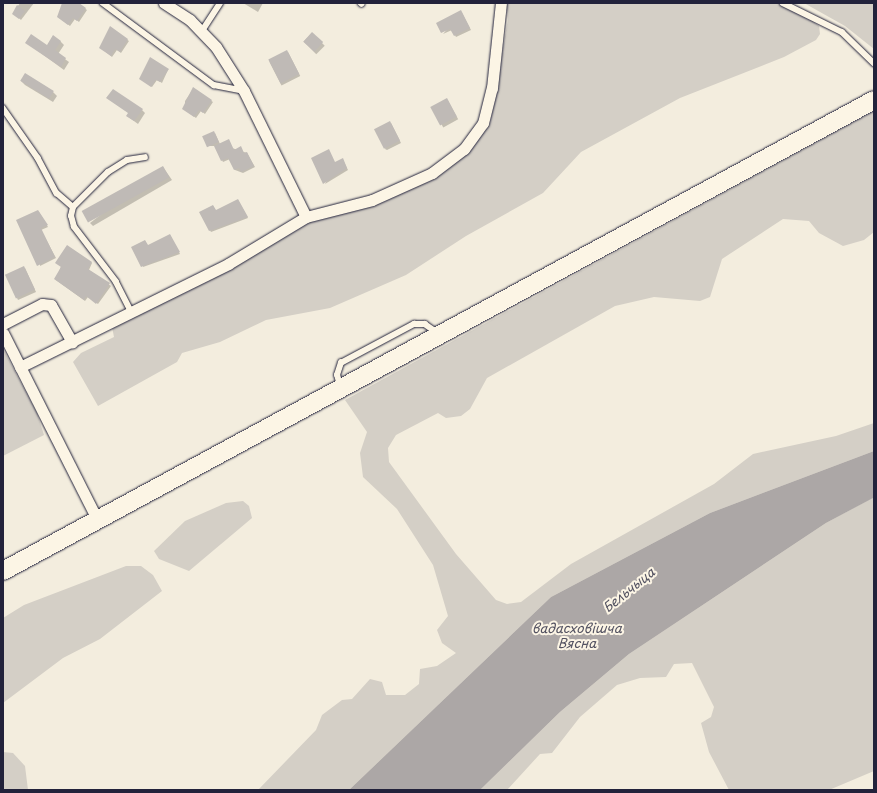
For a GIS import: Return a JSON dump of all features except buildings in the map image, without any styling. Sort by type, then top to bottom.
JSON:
[{"type":"main road","points":[[3,571],[98,521],[438,333],[874,100]]},
{"type":"street","points":[[164,3],[202,30],[244,91],[306,217]]},
{"type":"street","points":[[20,367],[228,264],[306,217],[372,200],[432,173],[464,149],[483,123],[492,88],[501,3]]},
{"type":"street","points":[[3,324],[42,304],[51,305],[72,342]]},
{"type":"street","points":[[3,333],[98,521]]},
{"type":"lane","points":[[103,3],[214,85],[244,91]]},
{"type":"lane","points":[[202,30],[220,3]]},
{"type":"lane","points":[[783,3],[842,32],[874,63]]},
{"type":"lane","points":[[3,108],[38,158],[57,193],[73,207],[74,227],[116,282],[131,312]]},
{"type":"lane","points":[[73,207],[108,172],[127,160],[145,157]]},
{"type":"shaded area","points":[[506,3],[777,3],[811,20],[819,26],[820,34],[816,40],[784,57],[680,98],[581,152],[543,193],[466,236],[406,275],[330,308],[266,320],[220,342],[182,353],[177,362],[98,406],[73,362],[81,353],[114,337],[112,327],[308,220],[372,204],[435,179],[466,154],[490,124],[508,19]]},
{"type":"shaded area","points":[[804,3],[874,3],[874,49],[845,26]]},
{"type":"shaded area","points":[[874,111],[874,232],[864,240],[843,246],[819,233],[809,221],[783,219],[722,259],[710,297],[700,301],[654,297],[615,306],[487,378],[470,409],[461,416],[446,418],[438,413],[396,435],[388,448],[389,462],[456,554],[496,600],[507,604],[521,602],[571,564],[714,484],[753,454],[836,436],[874,423],[874,451],[710,513],[551,597],[349,790],[258,790],[316,730],[322,715],[342,700],[352,699],[370,679],[382,682],[386,695],[405,695],[419,684],[420,669],[437,666],[456,653],[442,643],[437,630],[448,616],[433,565],[397,509],[363,477],[360,453],[367,432],[345,400]]},
{"type":"shaded area","points":[[3,349],[37,413],[44,435],[3,456]]},
{"type":"shaded area","points":[[874,497],[874,771],[829,790],[729,790],[709,752],[701,723],[711,717],[714,707],[692,663],[674,664],[666,677],[640,678],[617,685],[580,717],[552,753],[540,754],[507,790],[480,790],[560,712],[629,654],[826,523]]},
{"type":"shaded area","points":[[243,501],[249,506],[252,518],[189,571],[159,559],[154,551],[185,521],[226,503]]},
{"type":"shaded area","points":[[126,566],[141,566],[153,575],[162,591],[100,639],[63,658],[3,703],[3,618],[24,605]]},
{"type":"shaded area","points":[[3,752],[13,753],[25,766],[28,790],[3,790]]},
{"type":"water","name":"вадасховішча Вясна","points":[[874,451],[873,498],[826,523],[629,654],[560,712],[480,790],[349,790],[551,597],[710,513]]},
{"type":"water label","name":"Бельчыца","points":[[629,590]]}]
